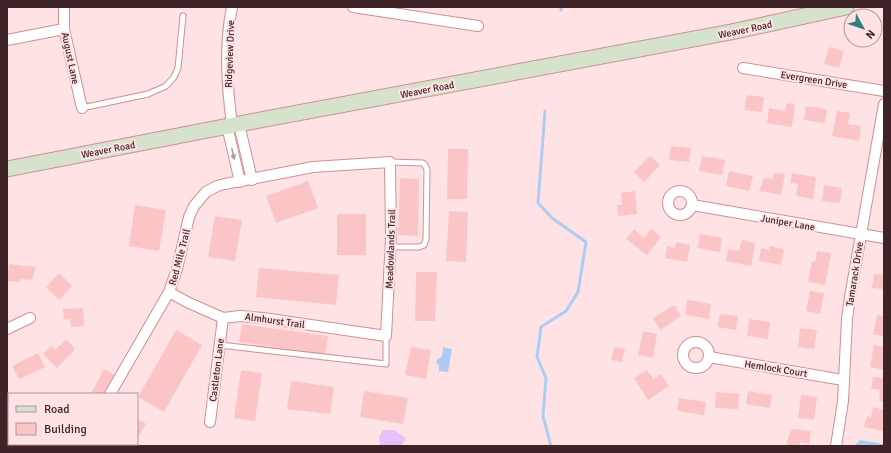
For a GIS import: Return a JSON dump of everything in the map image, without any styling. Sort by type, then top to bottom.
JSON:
[{"type":"main road","name":"Weaver Road","points":[[7,169],[233,125],[715,35],[846,7]]},
{"type":"street","name":"August Lane","points":[[64,7],[64,29],[82,108]]},
{"type":"street","name":"Ridgeview Drive","points":[[232,7],[227,45],[226,70],[233,125]]},
{"type":"street","points":[[353,7],[478,26]]},
{"type":"street","points":[[7,40],[64,29]]},
{"type":"street","name":"Evergreen Drive","points":[[744,68],[884,91]]},
{"type":"street","name":"Tamarack Drive","points":[[836,446],[843,401],[847,319],[860,234],[884,104]]},
{"type":"street","points":[[233,125],[252,180]]},
{"type":"street","points":[[233,125],[240,182]]},
{"type":"street","name":"Red Mile Trail","points":[[111,393],[169,292],[177,269],[189,217],[194,206],[206,192],[217,186],[313,167],[390,162]]},
{"type":"street","name":"Meadowlands Trail","points":[[386,336],[391,248],[390,162]]},
{"type":"street","name":"Juniper Lane","points":[[692,205],[884,238]]},
{"type":"street","name":"Almhurst Trail","points":[[169,292],[187,302],[223,318],[240,316],[263,318],[386,336]]},
{"type":"street","points":[[7,329],[30,318]]},
{"type":"street","name":"Castleton Lane","points":[[210,422],[223,318]]},
{"type":"street","name":"Hemlock Court","points":[[709,357],[843,380]]},
{"type":"lane","points":[[82,108],[148,94],[166,86],[174,77],[178,68],[183,16]]},
{"type":"lane","points":[[390,162],[423,163],[426,165],[427,170],[426,239],[424,245],[419,247],[391,248]]},
{"type":"lane","points":[[220,345],[386,364],[386,336]]},
{"type":"shaded area","points":[[383,430],[394,430],[406,438],[403,444],[399,446],[380,446],[379,437]]},
{"type":"water","points":[[443,347],[452,349],[448,372],[439,371],[439,365],[436,363],[442,356]]},
{"type":"water","points":[[860,440],[884,444],[884,446],[854,446]]},
{"type":"building","points":[[829,47],[844,51],[839,68],[824,64]]},
{"type":"building","points":[[747,95],[764,97],[762,112],[744,110]]},
{"type":"building","points":[[787,103],[795,104],[792,127],[767,123],[769,108],[785,111]]},
{"type":"building","points":[[806,106],[827,109],[825,123],[804,120]]},
{"type":"building","points":[[837,111],[850,113],[848,124],[861,126],[859,141],[832,136]]},
{"type":"building","points":[[671,146],[691,148],[689,162],[669,160]]},
{"type":"building","points":[[448,149],[468,149],[467,199],[447,199]]},
{"type":"building","points":[[650,156],[660,165],[644,182],[634,172]]},
{"type":"building","points":[[702,156],[725,160],[722,175],[699,171]]},
{"type":"building","points":[[729,171],[753,176],[749,191],[726,186]]},
{"type":"building","points":[[774,173],[785,174],[781,195],[759,191],[764,178],[773,179]]},
{"type":"building","points":[[792,173],[816,177],[813,199],[796,196],[798,184],[790,183]]},
{"type":"building","points":[[400,178],[419,179],[418,236],[398,235]]},
{"type":"building","points":[[308,181],[318,208],[276,223],[266,196]]},
{"type":"building","points":[[824,185],[842,188],[840,203],[822,201]]},
{"type":"building","points":[[635,191],[637,214],[618,216],[617,205],[622,205],[621,193]]},
{"type":"building","points":[[135,205],[166,210],[159,251],[129,246]]},
{"type":"building","points":[[449,211],[468,212],[466,262],[446,261]]},
{"type":"building","points":[[337,214],[366,214],[366,255],[337,255]]},
{"type":"building","points":[[215,216],[242,220],[235,261],[208,257]]},
{"type":"building","points":[[634,229],[644,238],[651,229],[661,237],[647,255],[626,239]]},
{"type":"building","points":[[700,234],[722,238],[720,252],[698,248]]},
{"type":"building","points":[[742,240],[755,243],[751,266],[726,261],[728,249],[739,251]]},
{"type":"building","points":[[677,242],[690,245],[687,262],[665,258],[667,246],[674,248]]},
{"type":"building","points":[[770,246],[784,249],[781,265],[759,261],[761,248],[769,250]]},
{"type":"building","points":[[817,251],[831,253],[825,285],[808,282],[812,261],[815,262]]},
{"type":"building","points":[[9,264],[36,267],[32,280],[21,279],[19,282],[7,281]]},
{"type":"building","points":[[259,268],[339,275],[336,305],[256,297]]},
{"type":"building","points":[[416,272],[437,272],[435,321],[415,321]]},
{"type":"building","points":[[59,273],[72,286],[59,300],[46,287]]},
{"type":"building","points":[[874,274],[884,275],[884,289],[872,288]]},
{"type":"building","points":[[810,291],[824,293],[820,314],[806,311]]},
{"type":"building","points":[[687,300],[711,304],[709,319],[685,315]]},
{"type":"building","points":[[674,305],[681,316],[660,330],[653,318]]},
{"type":"building","points":[[83,308],[84,326],[71,327],[70,319],[64,320],[63,309]]},
{"type":"building","points":[[720,314],[738,316],[736,330],[717,327]]},
{"type":"building","points":[[877,315],[884,316],[884,336],[873,334]]},
{"type":"building","points":[[749,319],[770,322],[768,339],[747,336]]},
{"type":"building","points":[[242,324],[328,336],[325,354],[239,342]]},
{"type":"building","points":[[800,328],[817,330],[814,349],[798,347]]},
{"type":"building","points":[[176,330],[202,345],[164,412],[138,397]]},
{"type":"building","points":[[643,331],[657,334],[653,358],[638,355]]},
{"type":"building","points":[[66,339],[75,349],[57,368],[43,354],[51,346],[55,350]]},
{"type":"building","points":[[874,345],[884,347],[884,370],[870,367]]},
{"type":"building","points":[[411,347],[431,350],[426,379],[405,375]]},
{"type":"building","points":[[614,347],[625,349],[622,362],[611,360]]},
{"type":"building","points":[[38,353],[45,367],[19,379],[12,366]]},
{"type":"building","points":[[104,369],[115,375],[105,393],[92,393]]},
{"type":"building","points":[[241,370],[262,373],[255,421],[234,418]]},
{"type":"building","points":[[647,370],[653,379],[661,374],[669,386],[648,400],[634,378]]},
{"type":"building","points":[[873,377],[884,378],[884,402],[879,401],[880,390],[871,389]]},
{"type":"building","points":[[291,381],[334,387],[330,414],[287,409]]},
{"type":"building","points":[[364,391],[408,398],[403,424],[360,417]]},
{"type":"building","points":[[748,391],[772,395],[770,408],[746,404]]},
{"type":"building","points":[[716,392],[739,394],[738,409],[715,408]]},
{"type":"building","points":[[801,395],[817,397],[814,420],[798,418]]},
{"type":"building","points":[[679,398],[706,402],[704,415],[677,411]]},
{"type":"building","points":[[873,407],[884,410],[883,431],[864,427],[867,416],[871,417]]},
{"type":"building","points":[[138,419],[146,424],[138,437]]},
{"type":"building","points":[[791,429],[811,431],[809,444],[801,442],[799,446],[786,446]]},
{"type":"building","points":[[106,445],[134,445],[133,446]]},
{"type":"waterway","points":[[545,111],[538,203],[552,218],[586,242],[578,292],[566,311],[541,327],[537,357],[546,378],[543,416],[551,446]]}]
